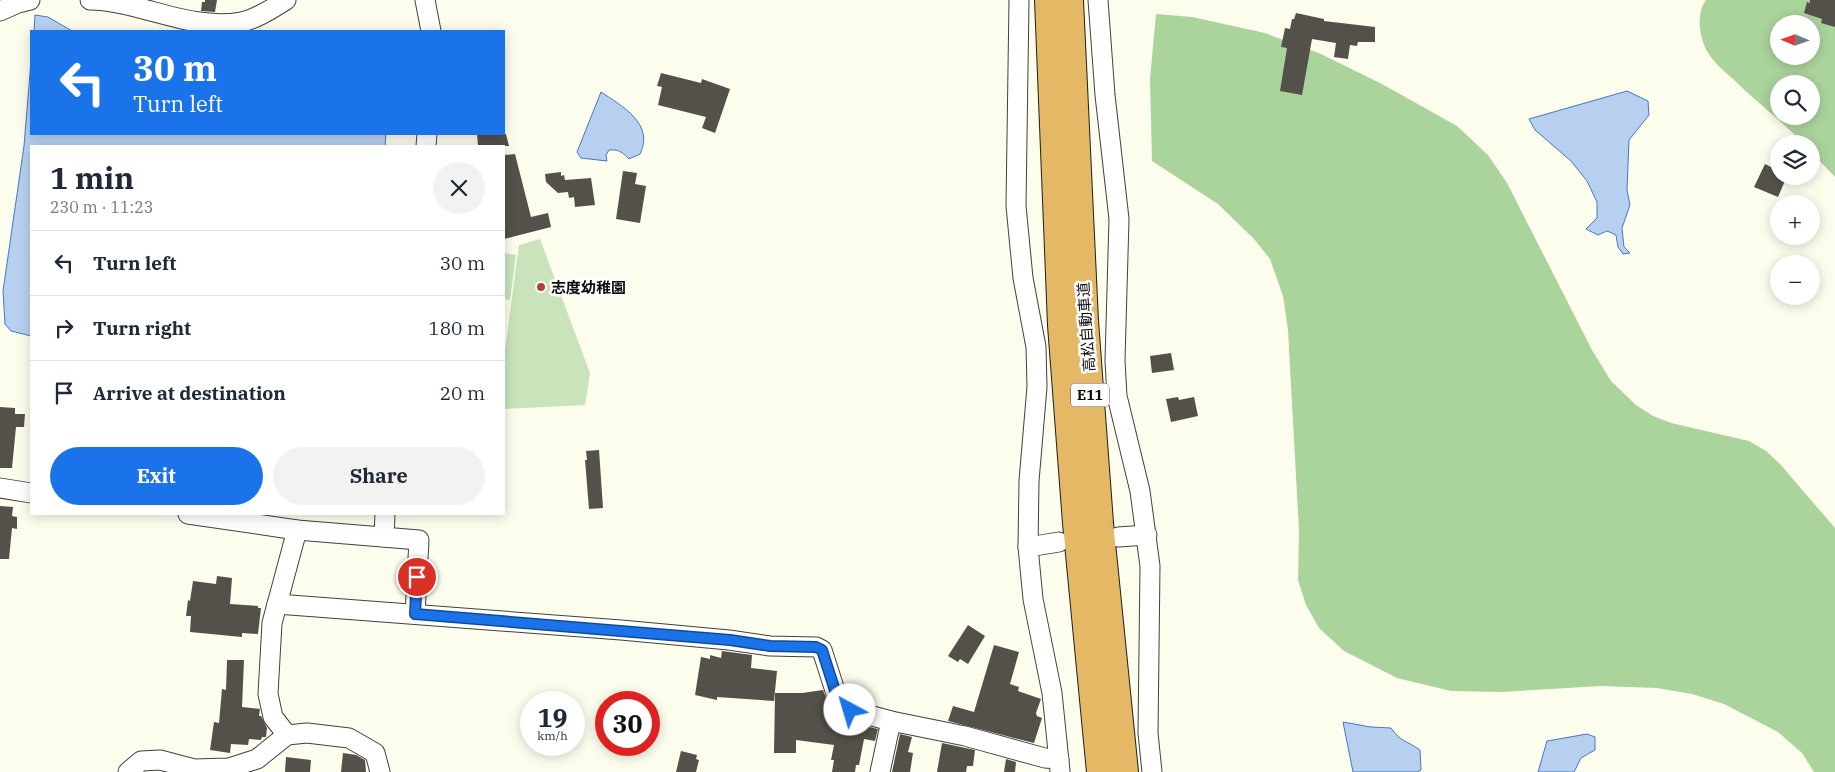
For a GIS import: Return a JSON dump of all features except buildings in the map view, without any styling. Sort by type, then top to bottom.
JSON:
[{"type":"highway","name":"高松自動車道","points":[[1048,0],[1061,325],[1076,523],[1100,772]]},
{"type":"highway","name":"高松自動車道","points":[[1070,0],[1086,331],[1100,533],[1125,772]]},
{"type":"street","points":[[0,11],[30,0]]},
{"type":"street","points":[[90,0],[112,2],[207,24],[242,22],[262,14],[286,0]]},
{"type":"street","points":[[425,0],[431,30]]},
{"type":"street","points":[[1019,0],[1016,206],[1023,278],[1036,347],[1038,387],[1029,481],[1028,547],[1033,600],[1052,693],[1060,766]]},
{"type":"street","points":[[1098,0],[1105,95],[1119,219],[1115,361],[1118,396],[1140,491],[1150,566],[1148,733],[1152,772]]},
{"type":"street","points":[[0,488],[30,493]]},
{"type":"street","points":[[195,515],[297,530],[419,540],[415,614]]},
{"type":"street","points":[[384,515],[384,537]]},
{"type":"street","points":[[287,736],[273,717],[268,694],[272,623],[297,530]]},
{"type":"street","points":[[1118,537],[1147,535]]},
{"type":"street","points":[[1028,547],[1059,542]]},
{"type":"street","points":[[277,604],[730,640],[770,646],[816,647],[822,650],[838,700],[850,710],[890,721],[965,736],[1045,758],[1060,766]]},
{"type":"street","points":[[880,772],[890,721]]},
{"type":"street","points":[[128,772],[141,761],[160,760],[194,769],[229,768],[257,759],[287,736],[307,733],[349,738],[375,753],[380,772]]},
{"type":"green space","points":[[1706,0],[1835,0],[1835,177],[1820,161],[1820,135],[1795,135],[1785,125],[1820,125],[1820,75],[1770,75],[1770,112],[1712,59],[1704,45],[1700,25],[1701,12]]},
{"type":"green space","points":[[1156,14],[1192,17],[1265,33],[1321,54],[1382,84],[1457,126],[1488,155],[1507,183],[1592,350],[1611,381],[1636,405],[1653,416],[1671,423],[1749,441],[1766,451],[1780,464],[1835,528],[1835,772],[1814,772],[1802,753],[1778,732],[1724,704],[1692,694],[1657,688],[1601,686],[1501,692],[1451,691],[1397,678],[1344,651],[1319,628],[1306,605],[1298,580],[1299,531],[1288,330],[1283,296],[1270,259],[1254,239],[1218,204],[1152,161],[1150,79]]},
{"type":"green space","points":[[540,239],[590,373],[585,405],[505,409],[505,350],[519,245]]},
{"type":"green space","points":[[505,253],[516,255],[510,300],[505,299]]},
{"type":"water","points":[[35,15],[48,17],[70,30],[34,30]]},
{"type":"water","points":[[30,73],[30,135],[386,135],[385,145],[30,145],[30,336],[11,331],[5,324],[3,291],[24,146]]},
{"type":"water","points":[[1627,91],[1648,101],[1649,115],[1629,140],[1627,190],[1630,205],[1622,228],[1624,247],[1630,253],[1623,254],[1618,247],[1616,235],[1607,231],[1598,235],[1586,229],[1597,218],[1597,202],[1587,181],[1571,161],[1535,130],[1529,119]]},
{"type":"water","points":[[601,92],[627,110],[640,125],[643,143],[640,154],[629,159],[620,152],[609,150],[606,155],[607,161],[581,158],[577,152]]},
{"type":"water","points":[[1343,722],[1391,728],[1401,739],[1420,750],[1421,770],[1417,772],[1353,772]]},
{"type":"water","points":[[1587,734],[1595,737],[1595,750],[1581,758],[1574,772],[1538,772],[1547,741]]},
{"type":"place","name":"志度幼稚園","points":[[541,287]]},
{"type":"route","points":[[417,577],[415,614],[621,630],[730,640],[770,646],[816,647],[822,650],[838,700],[850,710]]}]
